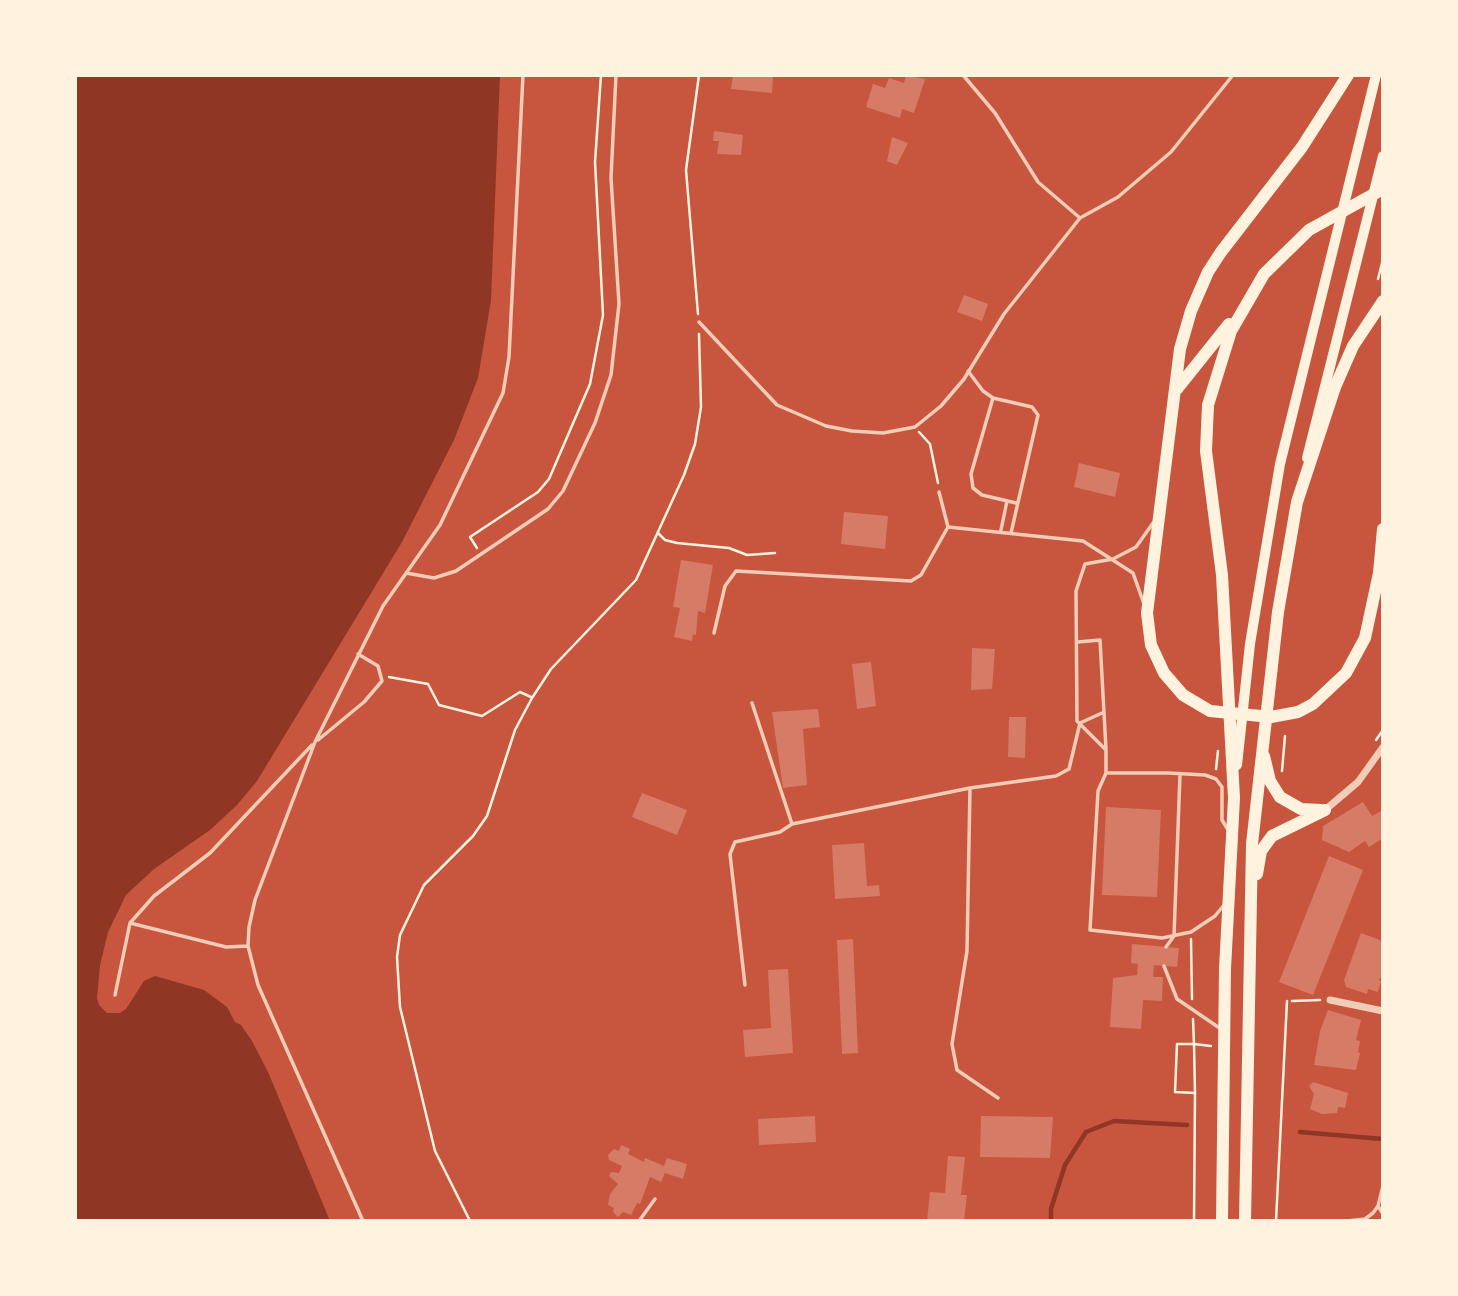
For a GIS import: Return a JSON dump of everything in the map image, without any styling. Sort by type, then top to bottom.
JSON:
[{"type":"highway","points":[[1348,75],[1302,147],[1208,272],[1185,330],[1147,612],[1157,660],[1164,673],[1195,705],[1209,712],[1259,717],[1298,712],[1322,698],[1339,683],[1359,650],[1374,604],[1383,529]]},
{"type":"highway","points":[[1176,389],[1244,304],[1264,274],[1309,230],[1383,189]]},
{"type":"highway","points":[[1245,1221],[1248,919],[1267,696],[1297,502],[1346,358],[1383,301]]},
{"type":"highway","points":[[1222,1221],[1224,1032],[1235,742],[1222,575],[1206,451],[1207,422],[1220,358],[1244,304]]},
{"type":"highway","points":[[1262,745],[1270,781],[1280,797],[1301,809],[1325,810]]},
{"type":"highway","points":[[1248,919],[1261,851],[1267,842],[1279,832],[1325,810]]},
{"type":"main road","points":[[1235,742],[1280,464],[1376,75]]},
{"type":"main road","points":[[1297,502],[1381,161]]},
{"type":"street","points":[[1325,810],[1358,782],[1383,747]]},
{"type":"street","points":[[1330,1000],[1383,1011]]},
{"type":"lane","points":[[363,1221],[258,985],[248,946],[255,900],[315,742],[333,711],[383,606],[440,524],[503,393],[509,357],[523,75]]},
{"type":"lane","points":[[406,573],[434,578],[444,576],[481,554],[559,498],[595,423],[611,375],[618,304],[611,178],[616,75]]},
{"type":"lane","points":[[963,75],[995,113],[1038,182],[1080,218]]},
{"type":"lane","points":[[699,322],[777,405],[826,426],[852,431],[883,433],[915,426],[941,406],[968,371],[1004,314],[1080,218],[1118,197],[1171,152],[1233,75]]},
{"type":"lane","points":[[968,371],[983,391],[993,398],[1032,407],[1038,415],[1016,503],[1012,533]]},
{"type":"lane","points":[[993,398],[971,474],[973,488],[982,495],[1016,503]]},
{"type":"lane","points":[[714,633],[725,586],[736,571],[911,581],[921,575],[948,527],[939,492]]},
{"type":"lane","points":[[1001,531],[1007,501]]},
{"type":"lane","points":[[1106,750],[1077,721],[1076,591],[1085,564],[1113,559],[1136,547],[1148,535],[1161,507]]},
{"type":"lane","points":[[948,527],[1083,541],[1133,573],[1147,612]]},
{"type":"lane","points":[[1078,642],[1100,640],[1106,750],[1106,773],[1098,791],[1090,930],[1162,938],[1174,936],[1191,932],[1215,916],[1228,901]]},
{"type":"lane","points":[[115,995],[130,923],[154,896],[210,852],[315,742],[364,702],[379,686],[383,676],[375,663],[358,654]]},
{"type":"lane","points":[[752,703],[792,824]]},
{"type":"lane","points":[[1080,723],[1102,713]]},
{"type":"lane","points":[[745,985],[730,854],[735,842],[780,832],[792,824],[1064,773],[1072,762],[1080,723]]},
{"type":"lane","points":[[1106,773],[1205,775],[1216,779],[1222,787],[1222,820],[1232,836]]},
{"type":"lane","points":[[1166,947],[1174,936],[1180,775]]},
{"type":"lane","points":[[970,789],[967,951],[952,1044],[957,1070],[998,1098]]},
{"type":"lane","points":[[130,923],[226,947],[248,946]]},
{"type":"lane","points":[[1164,965],[1177,999],[1224,1032]]},
{"type":"lane","points":[[1347,1221],[1365,1219],[1378,1206],[1383,1186]]},
{"type":"lane","points":[[639,1221],[655,1199]]},
{"type":"lane","points":[[1378,1206],[1383,1214]]},
{"type":"path","points":[[481,554],[470,537],[538,492],[549,479],[590,384],[603,315],[595,162],[601,75]]},
{"type":"path","points":[[470,1221],[435,1151],[400,1007],[397,957],[408,913],[424,885],[473,836],[487,816],[515,730],[532,698],[551,669],[636,580],[684,475],[695,444],[701,407],[699,322],[686,170],[699,75]]},
{"type":"path","points":[[1378,279],[1383,259]]},
{"type":"path","points":[[915,426],[930,444],[939,492]]},
{"type":"path","points":[[658,533],[665,540],[677,543],[729,548],[753,556],[775,553]]},
{"type":"path","points":[[383,676],[428,684],[439,705],[482,716],[520,692],[532,698]]},
{"type":"path","points":[[1371,746],[1383,730]]},
{"type":"path","points":[[1283,780],[1285,736]]},
{"type":"path","points":[[1216,779],[1218,752]]},
{"type":"path","points":[[1191,932],[1195,1093],[1194,1221]]},
{"type":"path","points":[[1276,1221],[1287,1000]]},
{"type":"path","points":[[1292,1001],[1330,1000]]},
{"type":"path","points":[[1195,1093],[1175,1092],[1177,1044],[1224,1048]]},
{"type":"shaded area","points":[[75,75],[500,75],[491,300],[478,378],[454,440],[402,542],[257,781],[237,805],[210,830],[154,869],[126,895],[108,932],[100,965],[97,998],[99,1005],[107,1013],[120,1013],[126,1009],[144,981],[155,976],[204,990],[227,1007],[235,1022],[241,1025],[252,1041],[268,1072],[330,1221],[75,1221]]},
{"type":"building","points":[[733,75],[773,75],[772,93],[731,89]]},
{"type":"building","points":[[906,75],[925,79],[914,113],[902,109],[900,118],[866,107],[873,84],[885,88],[889,78],[904,83]]},
{"type":"building","points":[[714,131],[743,135],[741,155],[717,154],[719,141],[713,141]]},
{"type":"building","points":[[892,137],[908,143],[897,165],[887,161]]},
{"type":"building","points":[[964,295],[988,304],[982,321],[957,312]]},
{"type":"building","points":[[1079,463],[1120,473],[1115,497],[1074,487]]},
{"type":"building","points":[[844,512],[888,516],[885,549],[841,544]]},
{"type":"building","points":[[681,560],[713,565],[705,613],[698,611],[696,635],[693,634],[692,641],[674,637],[680,608],[673,607]]},
{"type":"building","points":[[972,648],[995,649],[992,689],[971,690]]},
{"type":"building","points":[[871,662],[876,706],[857,709],[852,664]]},
{"type":"building","points":[[818,709],[820,727],[803,729],[807,785],[783,788],[772,712]]},
{"type":"building","points":[[1009,717],[1026,717],[1025,758],[1008,757]]},
{"type":"building","points":[[642,793],[687,810],[677,835],[632,817]]},
{"type":"building","points":[[1363,802],[1372,816],[1383,810],[1383,838],[1369,847],[1365,841],[1349,852],[1322,840],[1323,826]]},
{"type":"building","points":[[1106,807],[1161,810],[1157,897],[1102,895]]},
{"type":"building","points":[[864,843],[867,886],[879,885],[880,896],[835,899],[832,845]]},
{"type":"building","points":[[1329,856],[1363,870],[1313,995],[1279,982]]},
{"type":"building","points":[[1361,933],[1380,940],[1383,948],[1383,976],[1378,980],[1381,981],[1378,992],[1368,989],[1367,994],[1346,987],[1344,980]]},
{"type":"building","points":[[853,939],[858,1053],[842,1054],[837,940]]},
{"type":"building","points":[[1132,944],[1179,948],[1177,967],[1154,965],[1153,977],[1163,977],[1162,1001],[1143,1000],[1141,1029],[1110,1027],[1113,978],[1137,975],[1138,964],[1131,963]]},
{"type":"building","points":[[788,969],[793,1053],[745,1057],[743,1030],[771,1028],[768,970]]},
{"type":"building","points":[[1328,1010],[1361,1020],[1356,1040],[1360,1041],[1360,1053],[1356,1070],[1314,1065],[1320,1031]]},
{"type":"building","points":[[1313,1082],[1348,1093],[1345,1108],[1338,1107],[1337,1113],[1322,1114],[1310,1109],[1314,1094],[1309,1086]]},
{"type":"building","points":[[815,1116],[816,1142],[759,1145],[758,1119]]},
{"type":"building","points":[[981,1116],[1053,1117],[1050,1158],[980,1157]]},
{"type":"building","points":[[621,1145],[630,1149],[628,1154],[644,1162],[645,1158],[664,1166],[667,1158],[687,1164],[683,1179],[665,1173],[661,1182],[650,1177],[640,1204],[637,1203],[631,1215],[623,1212],[618,1217],[613,1212],[614,1208],[608,1205],[610,1194],[618,1184],[609,1176],[611,1172],[619,1173],[622,1166],[609,1160],[608,1155],[614,1149],[619,1151]]},
{"type":"building","points":[[948,1156],[965,1157],[961,1195],[967,1195],[964,1221],[927,1221],[930,1192],[945,1193]]},
{"type":"waterway","points":[[1051,1221],[1051,1209],[1065,1165],[1086,1132],[1114,1121],[1187,1125]]},
{"type":"waterway","points":[[1300,1132],[1383,1139]]}]
